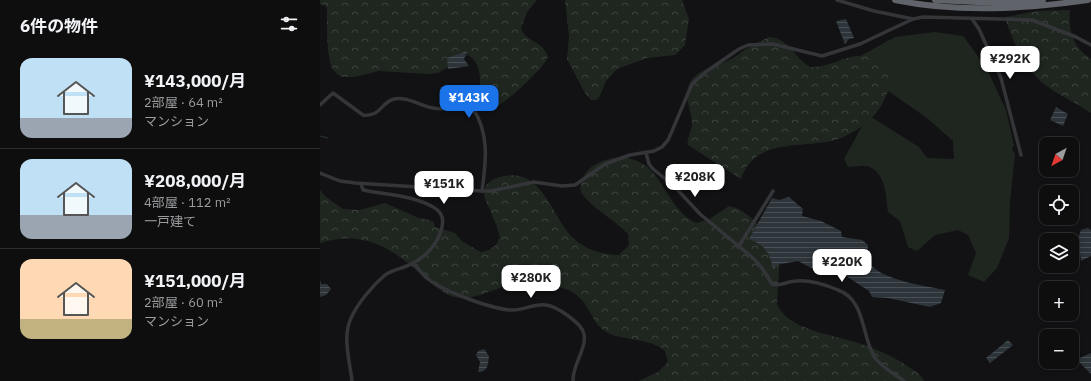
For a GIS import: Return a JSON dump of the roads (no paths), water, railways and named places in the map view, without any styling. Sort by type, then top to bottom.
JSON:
[{"type":"highway","points":[[895,0],[936,6],[998,9],[1027,8],[1088,0]]},
{"type":"highway","points":[[935,0],[998,3],[1043,0]]},
{"type":"street","points":[[837,0],[874,11],[913,19]]},
{"type":"street","points":[[320,173],[340,181],[361,184],[482,191],[491,191],[534,182],[562,186],[575,185],[605,164],[630,155],[662,147],[668,140],[695,81],[739,49],[748,45],[773,44],[822,56],[860,44],[913,19],[923,17],[1032,20],[1076,37],[1091,45]]},
{"type":"street","points":[[972,19],[979,29],[1001,78],[1021,155]]},
{"type":"street","points":[[320,105],[333,93],[363,115],[369,116],[378,112],[389,102],[398,99],[420,103],[434,109],[472,107],[486,142],[486,164],[482,191]]},
{"type":"street","points":[[646,152],[649,164],[653,169],[673,185],[700,214],[760,264],[772,284],[781,285],[796,281],[803,281],[832,288],[849,296],[857,306],[875,356],[883,366],[904,381]]},
{"type":"street","points":[[352,381],[347,342],[351,318],[368,293],[386,275],[413,263],[429,251],[438,238],[443,221],[439,211],[430,205],[405,197],[363,190],[361,184]]},
{"type":"street","points":[[739,246],[773,191]]},
{"type":"street","points":[[413,263],[428,279],[440,287],[488,305],[512,310],[546,304],[568,316],[581,328],[584,336],[573,381]]},
{"type":"waterway","points":[[320,136],[328,138]]}]
